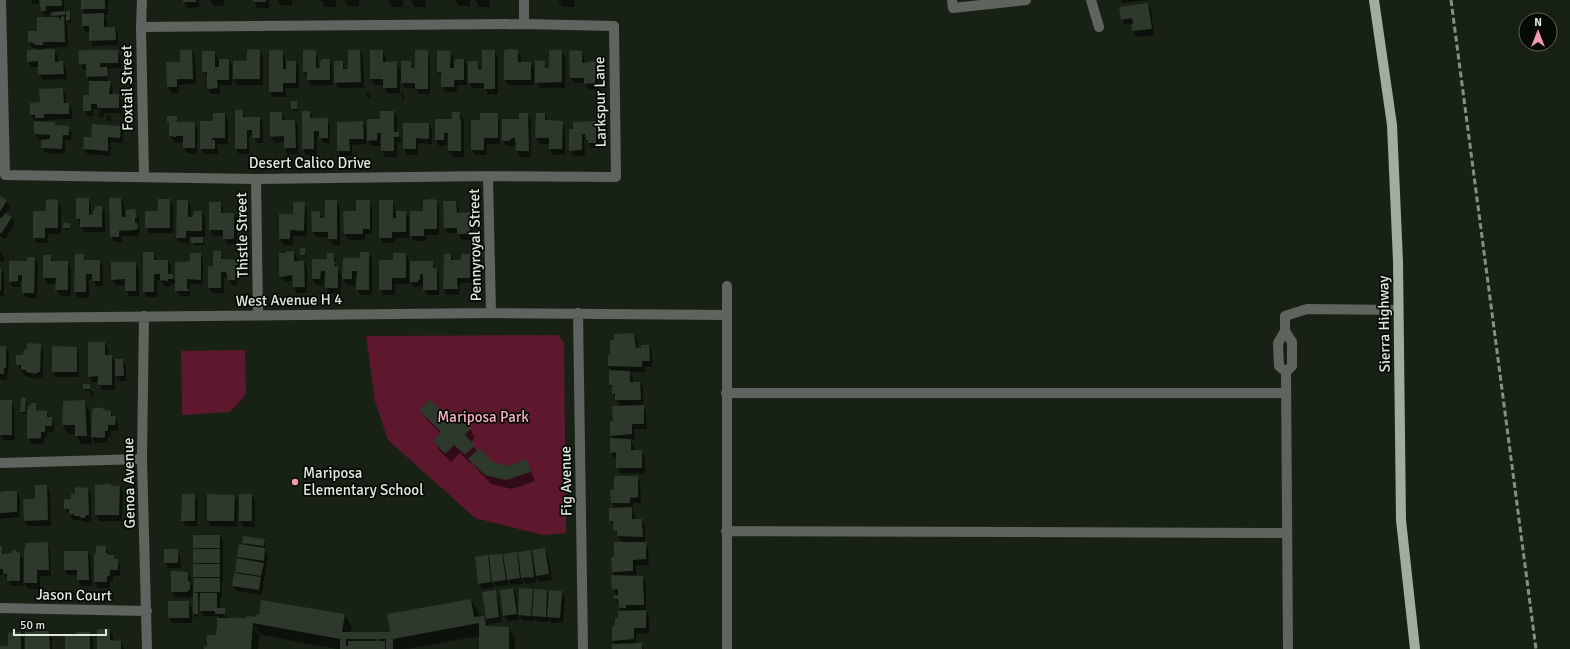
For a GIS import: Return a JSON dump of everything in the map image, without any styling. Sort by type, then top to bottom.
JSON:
[{"type":"main road","name":"Sierra Highway","points":[[1374,0],[1392,125],[1398,261],[1401,520],[1415,649]]},
{"type":"street","name":"Desert Calico Drive","points":[[0,0],[5,175],[144,176],[256,179],[488,176],[616,177]]},
{"type":"street","name":"Foxtail Street","points":[[142,0],[141,27],[144,176]]},
{"type":"street","points":[[141,27],[524,24],[524,0]]},
{"type":"street","points":[[953,4],[1026,0]]},
{"type":"street","points":[[1091,0],[1099,27]]},
{"type":"street","name":"Larkspur Lane","points":[[524,24],[614,26],[616,177]]},
{"type":"street","name":"Pennyroyal Street","points":[[488,176],[491,313]]},
{"type":"street","name":"Thistle Street","points":[[256,179],[258,315]]},
{"type":"street","points":[[727,286],[727,649]]},
{"type":"street","points":[[1288,649],[1286,372],[1279,366],[1278,343],[1285,331],[1285,316],[1307,309],[1398,310]]},
{"type":"street","name":"West Avenue H 4","points":[[0,318],[491,313],[727,315]]},
{"type":"street","name":"Fig Avenue","points":[[578,313],[583,649]]},
{"type":"street","name":"Genoa Avenue","points":[[144,316],[142,459],[147,649]]},
{"type":"street","points":[[726,393],[1286,393]]},
{"type":"street","points":[[0,463],[142,459]]},
{"type":"street","points":[[726,531],[1287,533]]},
{"type":"street","name":"Jason Court","points":[[0,608],[147,612]]},
{"type":"green space","name":"Mariposa Park","points":[[558,335],[564,343],[566,533],[543,535],[475,518],[388,440],[375,401],[366,336]]},
{"type":"green space","points":[[245,350],[246,394],[237,405],[229,412],[182,415],[181,351]]},
{"type":"building","points":[[39,0],[62,0],[62,6],[46,6],[46,11],[41,11]]},
{"type":"building","points":[[81,0],[105,0],[105,9],[81,9]]},
{"type":"building","points":[[183,0],[196,0],[196,2],[183,2]]},
{"type":"building","points":[[253,0],[266,0],[266,2],[253,2]]},
{"type":"building","points":[[1148,3],[1152,29],[1132,31],[1132,18],[1121,20],[1119,7]]},
{"type":"building","points":[[65,11],[65,15],[52,16],[52,12]]},
{"type":"building","points":[[66,11],[70,11],[70,20],[66,20]]},
{"type":"building","points":[[104,13],[104,27],[115,27],[116,40],[89,41],[89,26],[82,26],[82,14]]},
{"type":"building","points":[[64,16],[65,42],[43,42],[43,45],[34,45],[34,43],[28,42],[28,31],[37,31],[37,17],[59,17],[59,19],[61,19],[61,17]]},
{"type":"building","points":[[55,49],[55,62],[63,61],[64,74],[38,75],[38,61],[27,62],[27,50]]},
{"type":"building","points":[[118,50],[118,63],[100,63],[100,67],[107,67],[108,76],[86,77],[86,64],[79,65],[78,51]]},
{"type":"building","points":[[180,50],[192,50],[193,79],[177,79],[177,87],[167,87],[166,62],[180,62]]},
{"type":"building","points":[[247,50],[260,50],[260,79],[233,79],[233,61],[247,61]]},
{"type":"building","points":[[269,50],[283,50],[283,69],[286,69],[286,61],[296,61],[296,83],[283,83],[283,92],[269,92]]},
{"type":"building","points":[[303,50],[316,50],[316,68],[320,68],[319,61],[321,61],[321,59],[330,59],[330,80],[307,80],[307,72],[303,72]]},
{"type":"building","points":[[348,50],[360,50],[361,82],[334,83],[334,61],[343,61],[343,69],[348,69]]},
{"type":"building","points":[[370,50],[383,50],[383,62],[397,61],[397,88],[383,88],[383,79],[370,79]]},
{"type":"building","points":[[415,50],[428,50],[428,89],[415,89],[415,83],[401,83],[401,61],[411,61],[411,68],[415,68]]},
{"type":"building","points":[[437,50],[451,51],[450,68],[454,68],[454,61],[456,61],[456,59],[464,59],[464,80],[454,80],[454,87],[441,87],[441,72],[437,72]]},
{"type":"building","points":[[482,50],[495,50],[495,89],[484,89],[484,83],[468,83],[468,61],[478,61],[478,69],[482,69]]},
{"type":"building","points":[[504,50],[518,50],[518,62],[531,62],[531,80],[504,80]]},
{"type":"building","points":[[549,50],[562,50],[562,82],[535,83],[535,60],[545,61],[545,68],[549,68]]},
{"type":"building","points":[[202,51],[215,51],[215,67],[219,67],[219,59],[229,59],[229,80],[217,80],[218,88],[207,89],[207,72],[202,72]]},
{"type":"building","points":[[569,51],[582,51],[582,63],[593,61],[596,62],[595,83],[584,84],[584,78],[570,78]]},
{"type":"building","points":[[89,81],[111,81],[109,94],[119,94],[119,108],[97,108],[97,104],[91,104],[91,111],[83,111],[83,95],[89,95]]},
{"type":"building","points":[[63,88],[64,103],[69,103],[69,114],[44,114],[44,118],[35,118],[35,115],[30,115],[30,103],[40,102],[39,89]]},
{"type":"building","points":[[291,101],[297,101],[297,109],[291,109]]},
{"type":"building","points":[[235,110],[243,110],[243,117],[260,117],[260,138],[252,138],[252,130],[247,130],[247,149],[235,149]]},
{"type":"building","points":[[302,111],[310,111],[310,118],[328,118],[328,138],[319,138],[319,131],[314,131],[314,149],[302,149]]},
{"type":"building","points":[[380,111],[394,111],[394,132],[399,132],[399,137],[394,137],[394,151],[381,151],[381,133],[377,133],[377,140],[367,141],[367,119],[380,119]]},
{"type":"building","points":[[270,112],[282,112],[282,120],[295,120],[296,148],[284,148],[284,136],[270,137]]},
{"type":"building","points":[[452,112],[460,112],[461,151],[448,151],[448,133],[444,133],[444,140],[435,140],[435,119],[452,119]]},
{"type":"building","points":[[213,113],[225,113],[225,138],[212,138],[212,140],[215,140],[215,149],[200,149],[200,121],[213,121]]},
{"type":"building","points":[[480,113],[498,113],[498,138],[484,138],[484,150],[471,150],[471,120],[480,120]]},
{"type":"building","points":[[519,113],[528,113],[529,151],[516,151],[515,138],[512,138],[509,141],[502,141],[502,119],[519,119]]},
{"type":"building","points":[[536,113],[545,113],[545,120],[563,121],[562,149],[549,149],[549,138],[535,138]]},
{"type":"building","points":[[167,116],[177,116],[177,122],[195,122],[195,148],[183,148],[183,136],[169,136],[169,122],[167,122]]},
{"type":"building","points":[[34,121],[56,122],[55,125],[69,126],[69,135],[63,135],[62,149],[41,148],[42,140],[50,139],[50,135],[34,134]]},
{"type":"building","points":[[363,121],[364,139],[349,139],[350,151],[337,151],[337,122]]},
{"type":"building","points":[[596,121],[596,143],[588,143],[585,134],[582,134],[582,150],[569,151],[569,129],[573,129],[573,122]]},
{"type":"building","points":[[403,123],[429,123],[429,138],[416,138],[416,149],[403,149]]},
{"type":"building","points":[[92,124],[121,126],[120,138],[108,137],[108,151],[83,149],[84,137],[91,137]]},
{"type":"building","points":[[0,196],[7,200],[0,212]]},
{"type":"building","points":[[76,198],[89,198],[89,215],[93,215],[95,206],[102,206],[102,227],[80,227],[80,219],[76,219]]},
{"type":"building","points":[[109,198],[121,198],[122,217],[126,217],[126,210],[135,209],[137,218],[135,218],[135,223],[137,223],[138,229],[119,231],[119,237],[110,237]]},
{"type":"building","points":[[158,199],[170,199],[170,228],[145,228],[145,211],[158,211]]},
{"type":"building","points":[[46,200],[58,200],[58,228],[45,228],[45,238],[33,238],[33,211],[46,211]]},
{"type":"building","points":[[177,200],[188,200],[188,217],[193,217],[194,211],[202,211],[202,231],[186,231],[186,238],[176,238]]},
{"type":"building","points":[[325,200],[337,200],[337,239],[328,239],[328,232],[312,232],[311,211],[320,212],[320,218],[325,218]]},
{"type":"building","points":[[356,200],[370,200],[370,229],[363,229],[363,234],[344,234],[343,211],[356,211]]},
{"type":"building","points":[[379,200],[393,200],[393,218],[396,218],[396,211],[406,211],[406,232],[392,232],[392,238],[379,238]]},
{"type":"building","points":[[423,200],[437,200],[437,229],[424,229],[424,236],[410,236],[410,211],[423,211]]},
{"type":"building","points":[[443,201],[456,201],[457,213],[470,212],[470,234],[457,234],[457,228],[444,228]]},
{"type":"building","points":[[209,202],[221,202],[221,213],[234,213],[234,239],[223,239],[223,230],[209,230]]},
{"type":"building","points":[[293,202],[305,202],[304,231],[290,230],[290,239],[279,239],[279,214],[293,214]]},
{"type":"building","points":[[5,213],[12,217],[1,234],[0,217],[2,218]]},
{"type":"building","points":[[63,223],[70,223],[70,228],[63,228]]},
{"type":"building","points":[[191,237],[203,237],[203,243],[191,243]]},
{"type":"building","points":[[300,248],[305,248],[305,255],[300,255]]},
{"type":"building","points":[[213,251],[221,251],[221,259],[238,260],[238,265],[235,265],[235,280],[228,280],[226,272],[221,272],[221,288],[208,288],[208,266],[213,266]]},
{"type":"building","points":[[286,251],[294,251],[294,261],[304,261],[305,287],[293,287],[292,275],[281,277],[279,275],[279,253],[286,253]]},
{"type":"building","points":[[143,252],[154,252],[154,260],[168,260],[168,274],[173,274],[173,279],[168,279],[168,281],[160,280],[160,274],[154,274],[154,292],[143,292]]},
{"type":"building","points":[[360,252],[369,252],[369,290],[356,290],[357,271],[352,271],[352,279],[342,279],[343,258],[360,258]]},
{"type":"building","points":[[190,253],[201,253],[201,280],[187,279],[187,289],[189,289],[189,291],[175,291],[175,262],[190,261]]},
{"type":"building","points":[[327,253],[334,253],[334,262],[336,262],[334,266],[338,266],[338,288],[325,288],[325,271],[321,271],[320,279],[312,279],[312,259],[327,259]]},
{"type":"building","points":[[393,253],[406,253],[406,278],[392,278],[392,290],[379,290],[379,260],[393,260]]},
{"type":"building","points":[[75,254],[84,254],[84,260],[100,260],[100,281],[92,281],[92,274],[86,274],[86,292],[74,292]]},
{"type":"building","points":[[444,254],[451,254],[451,260],[461,260],[461,254],[470,254],[470,278],[457,278],[458,289],[443,289]]},
{"type":"building","points":[[43,255],[51,255],[51,261],[68,261],[68,290],[55,290],[56,278],[43,278]]},
{"type":"building","points":[[27,257],[35,257],[34,293],[22,293],[22,275],[18,275],[18,281],[9,282],[9,261],[27,261]]},
{"type":"building","points":[[410,261],[433,261],[433,268],[437,268],[437,290],[423,290],[423,274],[420,274],[420,280],[418,280],[418,282],[410,282]]},
{"type":"building","points":[[111,262],[136,262],[136,291],[125,291],[125,279],[111,280]]},
{"type":"building","points":[[1,268],[1,290],[0,290]]},
{"type":"building","points":[[634,333],[636,348],[641,348],[641,345],[649,345],[650,361],[642,361],[642,367],[608,366],[610,340],[614,340],[614,334]]},
{"type":"building","points":[[88,342],[105,342],[105,355],[112,355],[112,385],[98,385],[98,376],[88,377]]},
{"type":"building","points":[[27,344],[41,344],[40,372],[36,374],[26,372],[26,370],[21,370],[21,365],[16,365],[16,355],[23,355],[24,349],[27,349]]},
{"type":"building","points":[[0,346],[6,346],[6,368],[4,368],[4,374],[0,374]]},
{"type":"building","points":[[52,346],[77,347],[77,372],[52,372]]},
{"type":"building","points":[[115,359],[123,359],[124,376],[115,376]]},
{"type":"building","points":[[609,370],[630,371],[630,382],[640,382],[641,400],[615,400],[615,394],[612,394],[612,385],[609,385]]},
{"type":"building","points":[[83,384],[90,384],[90,389],[83,389]]},
{"type":"building","points":[[21,398],[26,398],[25,412],[20,412]]},
{"type":"building","points":[[430,399],[452,422],[458,415],[471,428],[465,435],[475,445],[465,455],[454,445],[445,454],[433,441],[441,432],[419,410]]},
{"type":"building","points":[[0,400],[12,400],[12,435],[0,435]]},
{"type":"building","points":[[85,400],[87,436],[75,436],[75,425],[62,425],[63,401]]},
{"type":"building","points":[[32,403],[36,403],[36,410],[47,411],[47,417],[52,417],[52,426],[45,426],[45,432],[41,432],[41,438],[27,439],[27,411],[28,407]]},
{"type":"building","points":[[644,405],[644,424],[632,424],[632,434],[610,436],[610,421],[613,421],[612,406]]},
{"type":"building","points":[[95,407],[111,411],[111,416],[116,416],[115,425],[108,425],[108,431],[105,431],[105,437],[102,438],[91,437],[92,409]]},
{"type":"building","points":[[610,438],[631,439],[631,450],[642,450],[642,468],[616,468],[616,452],[610,453]]},
{"type":"building","points":[[479,448],[493,462],[508,466],[527,459],[531,472],[506,480],[485,475],[468,459]]},
{"type":"building","points":[[614,476],[638,476],[638,497],[630,498],[630,503],[611,503],[610,490],[614,490]]},
{"type":"building","points":[[111,484],[111,486],[120,486],[119,515],[95,515],[95,485]]},
{"type":"building","points":[[35,485],[47,485],[48,520],[24,521],[23,499],[35,499]]},
{"type":"building","points":[[75,488],[88,488],[89,515],[86,515],[85,518],[74,516],[74,514],[69,515],[69,509],[64,509],[64,499],[71,499],[71,494],[75,494]]},
{"type":"building","points":[[17,491],[17,512],[0,513],[0,492]]},
{"type":"building","points":[[182,494],[195,494],[195,521],[181,521]]},
{"type":"building","points":[[207,494],[235,495],[234,521],[207,521]]},
{"type":"building","points":[[239,494],[252,494],[252,521],[239,521]]},
{"type":"building","points":[[632,507],[632,519],[642,519],[643,537],[617,536],[617,531],[613,531],[613,521],[609,521],[609,508]]},
{"type":"building","points":[[193,535],[220,535],[220,548],[193,548]]},
{"type":"building","points":[[243,536],[265,539],[264,546],[242,543]]},
{"type":"building","points":[[48,542],[49,570],[37,570],[37,583],[24,583],[25,543]]},
{"type":"building","points":[[614,542],[646,542],[646,559],[633,560],[633,571],[612,572],[611,557],[614,557]]},
{"type":"building","points":[[239,544],[265,548],[264,561],[237,557]]},
{"type":"building","points":[[0,546],[2,546],[2,554],[11,553],[13,550],[20,553],[20,581],[7,581],[7,574],[3,574],[3,569],[0,569]]},
{"type":"building","points":[[96,546],[106,546],[106,553],[108,553],[108,555],[114,555],[114,559],[118,559],[118,570],[110,570],[110,576],[107,576],[107,582],[94,582],[94,554],[96,554]]},
{"type":"building","points":[[545,548],[549,574],[536,576],[532,550]]},
{"type":"building","points":[[164,549],[178,549],[178,563],[164,563]]},
{"type":"building","points":[[193,549],[220,549],[220,563],[193,563]]},
{"type":"building","points":[[531,550],[534,577],[521,578],[518,552]]},
{"type":"building","points":[[64,551],[88,551],[89,580],[77,580],[77,570],[64,570]]},
{"type":"building","points":[[517,552],[520,578],[507,580],[503,554]]},
{"type":"building","points":[[502,554],[506,580],[492,582],[489,555]]},
{"type":"building","points":[[488,555],[491,582],[478,584],[475,557]]},
{"type":"building","points":[[237,558],[264,563],[261,576],[235,572]]},
{"type":"building","points":[[193,564],[220,564],[220,577],[193,577]]},
{"type":"building","points":[[171,571],[188,572],[190,590],[188,590],[188,592],[171,592]]},
{"type":"building","points":[[234,573],[261,577],[259,590],[232,586]]},
{"type":"building","points":[[611,575],[643,576],[644,605],[626,605],[626,608],[619,608],[618,599],[614,599],[614,595],[618,595],[618,589],[612,590]]},
{"type":"building","points":[[194,578],[220,578],[220,592],[193,592]]},
{"type":"building","points":[[513,588],[517,614],[503,616],[500,590]]},
{"type":"building","points":[[519,588],[533,589],[531,616],[518,615]]},
{"type":"building","points":[[534,589],[547,590],[546,617],[532,616]]},
{"type":"building","points":[[496,590],[499,617],[486,619],[482,592]]},
{"type":"building","points":[[549,590],[562,591],[560,618],[547,617]]},
{"type":"building","points":[[193,592],[198,593],[198,614],[193,614]]},
{"type":"building","points":[[200,593],[217,593],[217,608],[225,608],[225,614],[215,614],[215,611],[200,611]]},
{"type":"building","points":[[471,599],[474,617],[484,616],[486,626],[509,627],[509,649],[479,649],[479,623],[393,639],[393,649],[386,649],[386,639],[379,639],[379,641],[385,641],[385,649],[340,649],[340,639],[253,623],[251,649],[204,649],[204,646],[207,646],[207,635],[216,635],[217,618],[246,618],[247,616],[255,617],[256,614],[259,615],[261,600],[345,614],[342,632],[390,632],[387,614]],"holes":[[[346,639],[377,639],[377,641],[348,641],[348,646],[346,646]]]},
{"type":"building","points":[[168,601],[189,601],[189,618],[168,618]]},
{"type":"building","points":[[646,610],[646,628],[634,628],[634,639],[612,641],[612,626],[615,626],[615,618],[618,618],[618,611]]},
{"type":"building","points":[[110,629],[110,640],[121,641],[121,649],[97,649],[97,630]]},
{"type":"building","points":[[49,631],[50,649],[25,649],[25,632]]},
{"type":"building","points":[[21,632],[21,649],[0,649],[0,646],[8,646],[8,633]]},
{"type":"building","points":[[76,632],[90,632],[90,649],[65,649],[65,634],[76,634]]},
{"type":"building","points":[[642,643],[642,649],[612,649],[612,644]]},
{"type":"railway","points":[[1451,0],[1536,649]]},
{"type":"place","name":"Mariposa Elementary School","points":[[295,482]]}]
